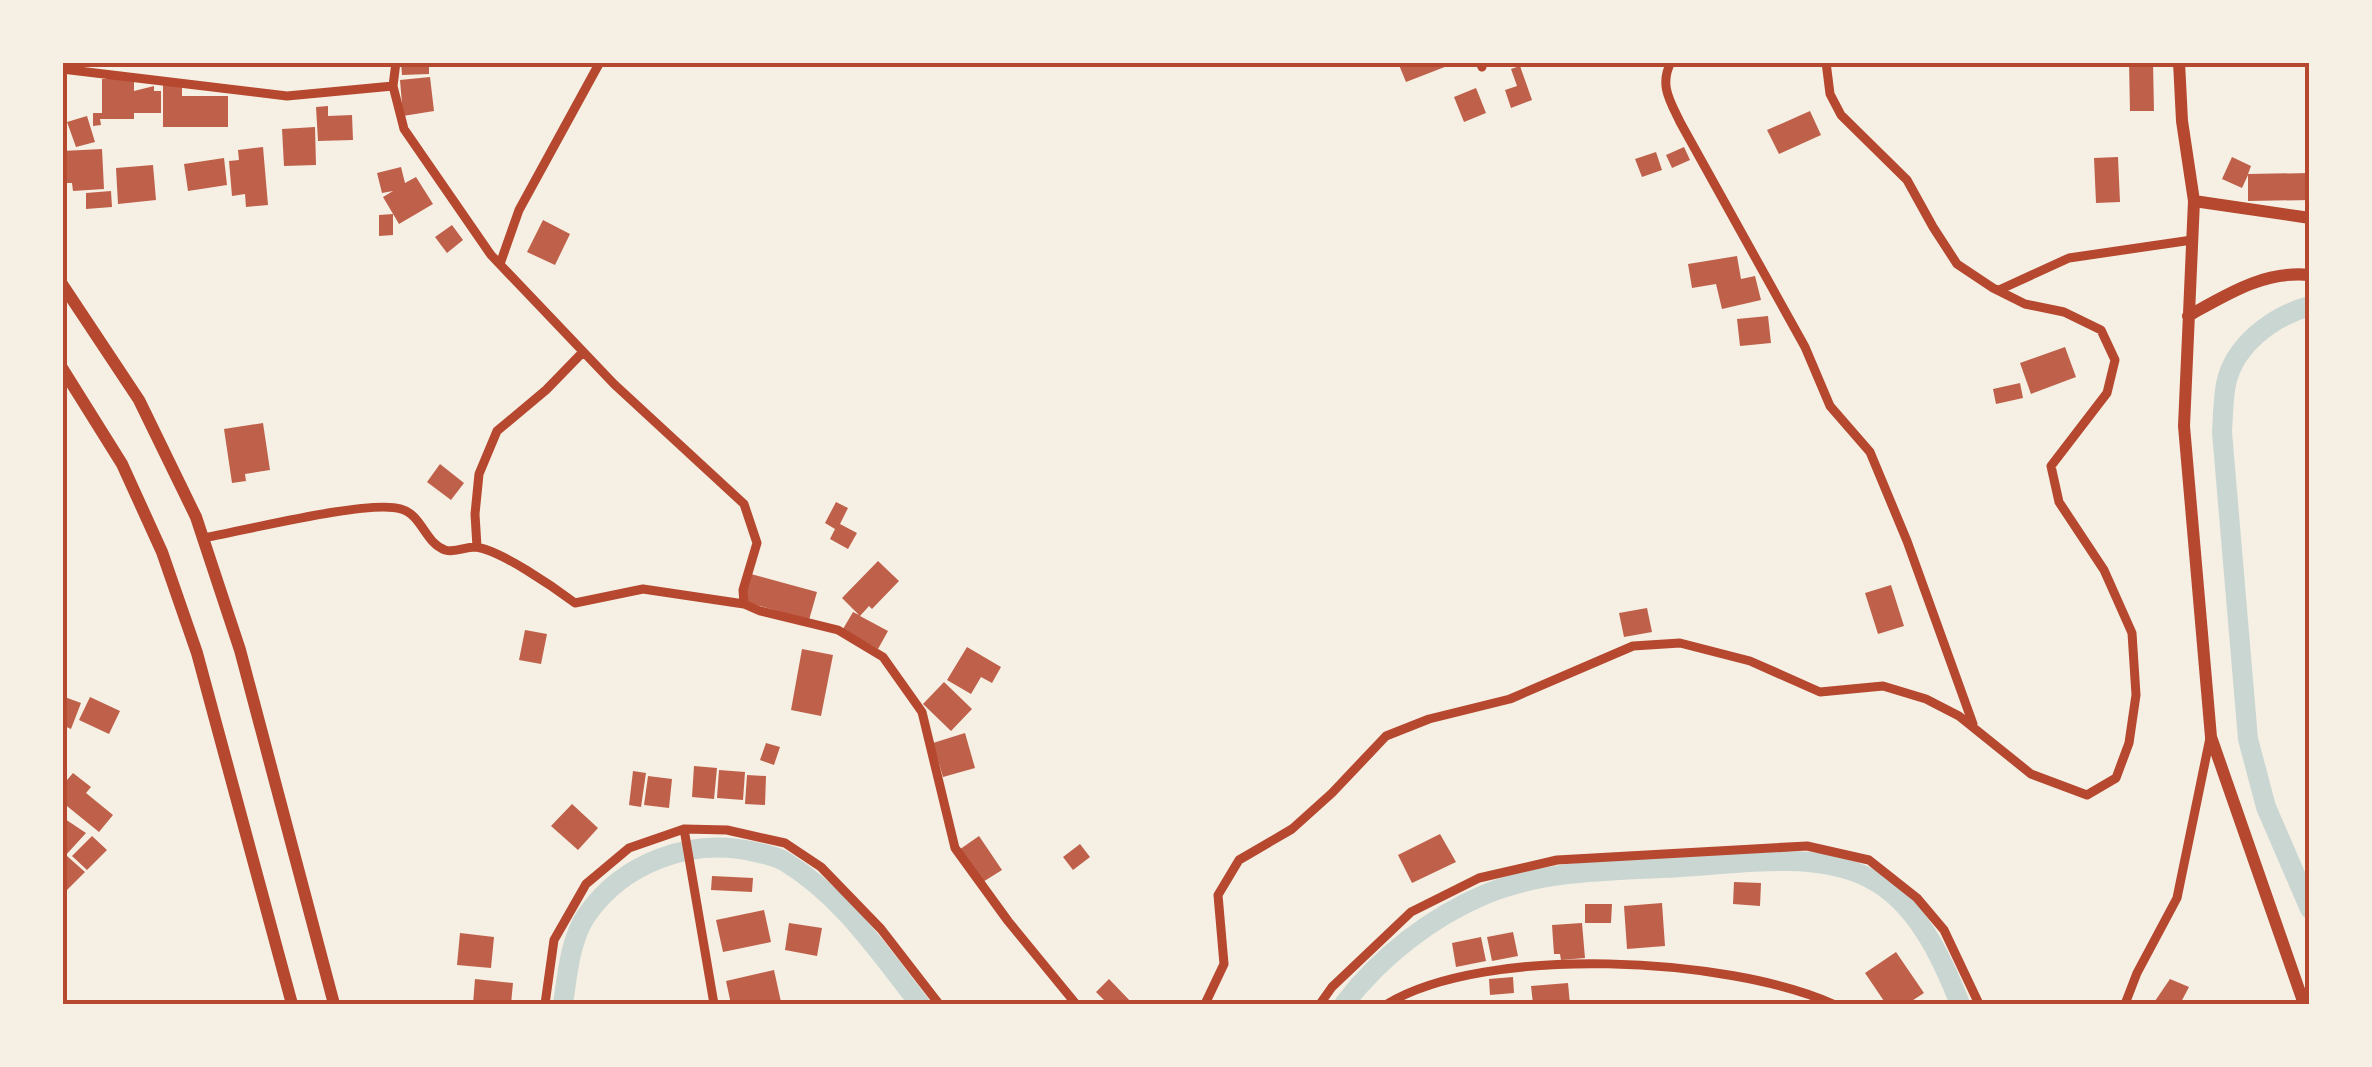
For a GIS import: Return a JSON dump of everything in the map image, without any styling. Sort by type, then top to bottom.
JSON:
[{"type":"main road","points":[[2179,62],[2182,121],[2194,201],[2184,426],[2210,737],[2304,1004]]},
{"type":"main road","points":[[2194,201],[2310,218]]},
{"type":"main road","points":[[2188,316],[2268,278],[2310,275]]},
{"type":"main road","points":[[62,284],[139,400],[204,538],[240,650],[334,1004]]},
{"type":"main road","points":[[62,368],[122,464],[162,552],[197,653],[292,1004]]},
{"type":"street","points":[[396,62],[393,86],[404,129],[500,264],[583,352],[744,504],[757,544],[743,590],[744,604]]},
{"type":"street","points":[[500,264],[519,210],[600,62]]},
{"type":"street","points":[[1671,62],[1665,74],[1665,91],[1680,122],[1805,348],[1830,406],[1870,452],[1907,541],[1974,728]]},
{"type":"street","points":[[1205,1004],[1224,964],[1218,895],[1239,860],[1292,829],[1332,794],[1386,736],[1430,719],[1510,699],[1632,646],[1680,644],[1750,661],[1820,692],[1883,686],[1926,699],[1960,716],[2031,774],[2087,795],[2116,778],[2129,742],[2136,695],[2132,634],[2104,570],[2060,502],[2051,466],[2107,392],[2115,360],[2102,330],[2064,312],[2025,304],[1957,264],[1908,180],[1841,115],[1830,94],[1826,62]]},
{"type":"street","points":[[62,69],[287,96],[393,86]]},
{"type":"street","points":[[1998,290],[2069,258],[2192,240]]},
{"type":"street","points":[[477,547],[479,474],[497,432],[583,352]]},
{"type":"street","points":[[204,538],[335,512],[397,508],[412,514],[436,546],[450,552],[477,547],[536,574],[576,603],[643,589],[744,604],[838,630],[884,656],[922,712],[954,848],[1076,1004]]},
{"type":"street","points":[[2125,1004],[2136,973],[2177,898],[2210,737]]},
{"type":"street","points":[[684,829],[714,1004]]},
{"type":"street","points":[[545,1004],[554,940],[586,884],[630,848],[684,829],[727,830],[785,842],[821,868],[880,928],[940,1004]]},
{"type":"street","points":[[1320,1004],[1332,987],[1411,912],[1478,878],[1557,860],[1807,846],[1869,860],[1917,898],[1944,930],[1979,1004]]},
{"type":"street","points":[[1387,1004],[1406,992],[1506,966],[1606,963],[1739,976],[1833,1004]]},
{"type":"building","points":[[401,62],[429,62],[429,74],[402,75]]},
{"type":"building","points":[[2129,62],[2153,62],[2154,111],[2130,111]]},
{"type":"building","points":[[1455,63],[1406,82],[1399,65]]},
{"type":"building","points":[[1520,66],[1532,100],[1511,108],[1505,90],[1517,86],[1511,69]]},
{"type":"building","points":[[430,77],[434,111],[403,116],[400,80]]},
{"type":"building","points":[[102,79],[134,79],[134,91],[154,86],[154,91],[161,91],[161,113],[134,113],[134,119],[100,119],[101,125],[93,126],[93,113],[102,113]]},
{"type":"building","points":[[163,83],[182,83],[182,96],[228,96],[228,127],[163,127]]},
{"type":"building","points":[[1476,88],[1486,113],[1464,122],[1454,97]]},
{"type":"building","points":[[328,106],[328,116],[352,115],[353,140],[318,141],[316,107]]},
{"type":"building","points":[[1810,111],[1821,135],[1779,154],[1767,130]]},
{"type":"building","points":[[87,116],[95,142],[76,147],[67,122]]},
{"type":"building","points":[[315,127],[316,165],[284,166],[282,129]]},
{"type":"building","points":[[263,147],[268,205],[246,207],[245,194],[232,196],[229,161],[239,160],[238,150]]},
{"type":"building","points":[[1684,147],[1690,160],[1672,168],[1666,155]]},
{"type":"building","points":[[102,149],[104,189],[73,191],[72,183],[62,183],[62,151]]},
{"type":"building","points":[[1656,152],[1662,170],[1642,177],[1635,159]]},
{"type":"building","points":[[2118,157],[2120,202],[2096,203],[2094,158]]},
{"type":"building","points":[[2232,157],[2251,166],[2248,174],[2310,173],[2310,200],[2248,201],[2248,175],[2242,188],[2222,179]]},
{"type":"building","points":[[224,158],[227,185],[188,191],[184,164]]},
{"type":"building","points":[[153,165],[156,200],[118,204],[116,168]]},
{"type":"building","points":[[401,167],[405,183],[416,177],[433,204],[399,224],[383,197],[393,191],[382,193],[377,173]]},
{"type":"building","points":[[111,191],[112,207],[86,209],[86,193]]},
{"type":"building","points":[[393,214],[393,235],[379,236],[379,215]]},
{"type":"building","points":[[543,220],[570,234],[555,265],[527,252]]},
{"type":"building","points":[[452,225],[463,240],[447,253],[435,237]]},
{"type":"building","points":[[1737,256],[1741,279],[1755,276],[1761,300],[1722,309],[1716,284],[1692,288],[1688,264]]},
{"type":"building","points":[[1768,316],[1771,343],[1740,346],[1737,319]]},
{"type":"building","points":[[2065,347],[2076,377],[2031,394],[2020,363]]},
{"type":"building","points":[[2020,383],[2023,398],[1996,404],[1993,389]]},
{"type":"building","points":[[263,423],[270,470],[245,474],[246,481],[232,483],[224,429]]},
{"type":"building","points":[[440,464],[464,483],[451,500],[427,482]]},
{"type":"building","points":[[836,502],[848,508],[840,524],[857,533],[848,549],[830,539],[835,529],[825,523]]},
{"type":"building","points":[[878,561],[899,581],[860,616],[888,631],[878,649],[843,629],[853,612],[859,615],[842,598]]},
{"type":"building","points":[[747,573],[817,592],[809,620],[739,600]]},
{"type":"building","points":[[1891,585],[1904,626],[1878,634],[1865,593]]},
{"type":"building","points":[[1647,608],[1652,632],[1624,637],[1619,613]]},
{"type":"building","points":[[525,630],[547,634],[541,664],[519,660]]},
{"type":"building","points":[[967,647],[1001,667],[992,683],[981,677],[971,694],[947,680]]},
{"type":"building","points":[[802,649],[833,655],[821,716],[791,710]]},
{"type":"building","points":[[944,682],[972,709],[951,731],[923,704]]},
{"type":"building","points":[[62,696],[81,703],[71,729],[62,725]]},
{"type":"building","points":[[90,697],[120,711],[109,734],[79,720]]},
{"type":"building","points":[[965,733],[975,768],[943,777],[933,743]]},
{"type":"building","points":[[766,743],[780,747],[774,765],[760,760]]},
{"type":"building","points":[[694,766],[717,768],[714,799],[692,797]]},
{"type":"building","points":[[719,770],[745,772],[743,800],[717,798]]},
{"type":"building","points":[[633,771],[646,773],[641,807],[629,805]]},
{"type":"building","points":[[73,773],[91,787],[86,793],[113,815],[99,832],[62,802],[62,786]]},
{"type":"building","points":[[747,775],[766,776],[765,805],[745,804]]},
{"type":"building","points":[[648,776],[672,779],[669,808],[644,805]]},
{"type":"building","points":[[572,804],[598,828],[578,850],[551,826]]},
{"type":"building","points":[[62,817],[86,833],[65,856],[62,855]]},
{"type":"building","points":[[1440,834],[1456,862],[1412,883],[1398,855]]},
{"type":"building","points":[[92,836],[107,850],[87,870],[72,856]]},
{"type":"building","points":[[979,836],[1002,870],[978,885],[956,852]]},
{"type":"building","points":[[1080,844],[1090,857],[1073,870],[1063,857]]},
{"type":"building","points":[[67,856],[85,872],[67,890],[62,886],[62,860]]},
{"type":"building","points":[[712,876],[753,878],[752,892],[711,890]]},
{"type":"building","points":[[1734,882],[1761,883],[1760,906],[1733,904]]},
{"type":"building","points":[[1662,903],[1665,946],[1627,949],[1624,906]]},
{"type":"building","points":[[1585,904],[1612,904],[1611,923],[1585,923]]},
{"type":"building","points":[[764,910],[771,942],[723,952],[716,920]]},
{"type":"building","points":[[789,923],[822,928],[817,956],[785,950]]},
{"type":"building","points":[[1582,923],[1585,958],[1561,960],[1560,954],[1554,954],[1552,925]]},
{"type":"building","points":[[1513,932],[1518,956],[1492,961],[1487,937]]},
{"type":"building","points":[[460,933],[494,937],[491,968],[457,965]]},
{"type":"building","points":[[1481,937],[1486,961],[1456,967],[1452,943]]},
{"type":"building","points":[[1896,952],[1924,993],[1907,1004],[1886,1004],[1865,973]]},
{"type":"building","points":[[774,970],[781,1002],[731,1004],[726,981]]},
{"type":"building","points":[[1513,977],[1514,993],[1490,995],[1489,979]]},
{"type":"building","points":[[475,979],[513,983],[511,1004],[473,1004]]},
{"type":"building","points":[[1109,979],[1133,1004],[1108,1004],[1096,992]]},
{"type":"building","points":[[2170,979],[2189,987],[2180,1004],[2159,1004],[2155,1001]]},
{"type":"building","points":[[1568,983],[1570,1004],[1533,1004],[1531,986]]},
{"type":"waterway","points":[[2310,306],[2269,325],[2237,357],[2226,384],[2222,432],[2248,739],[2266,807],[2310,909]]},
{"type":"waterway","points":[[563,1004],[576,936],[601,897],[639,868],[684,851],[707,848],[770,855],[805,875],[842,908],[920,1004]]},
{"type":"waterway","points":[[1344,1004],[1374,970],[1426,927],[1466,903],[1509,886],[1582,873],[1775,861],[1840,867],[1886,888],[1925,932],[1960,1004]]}]
